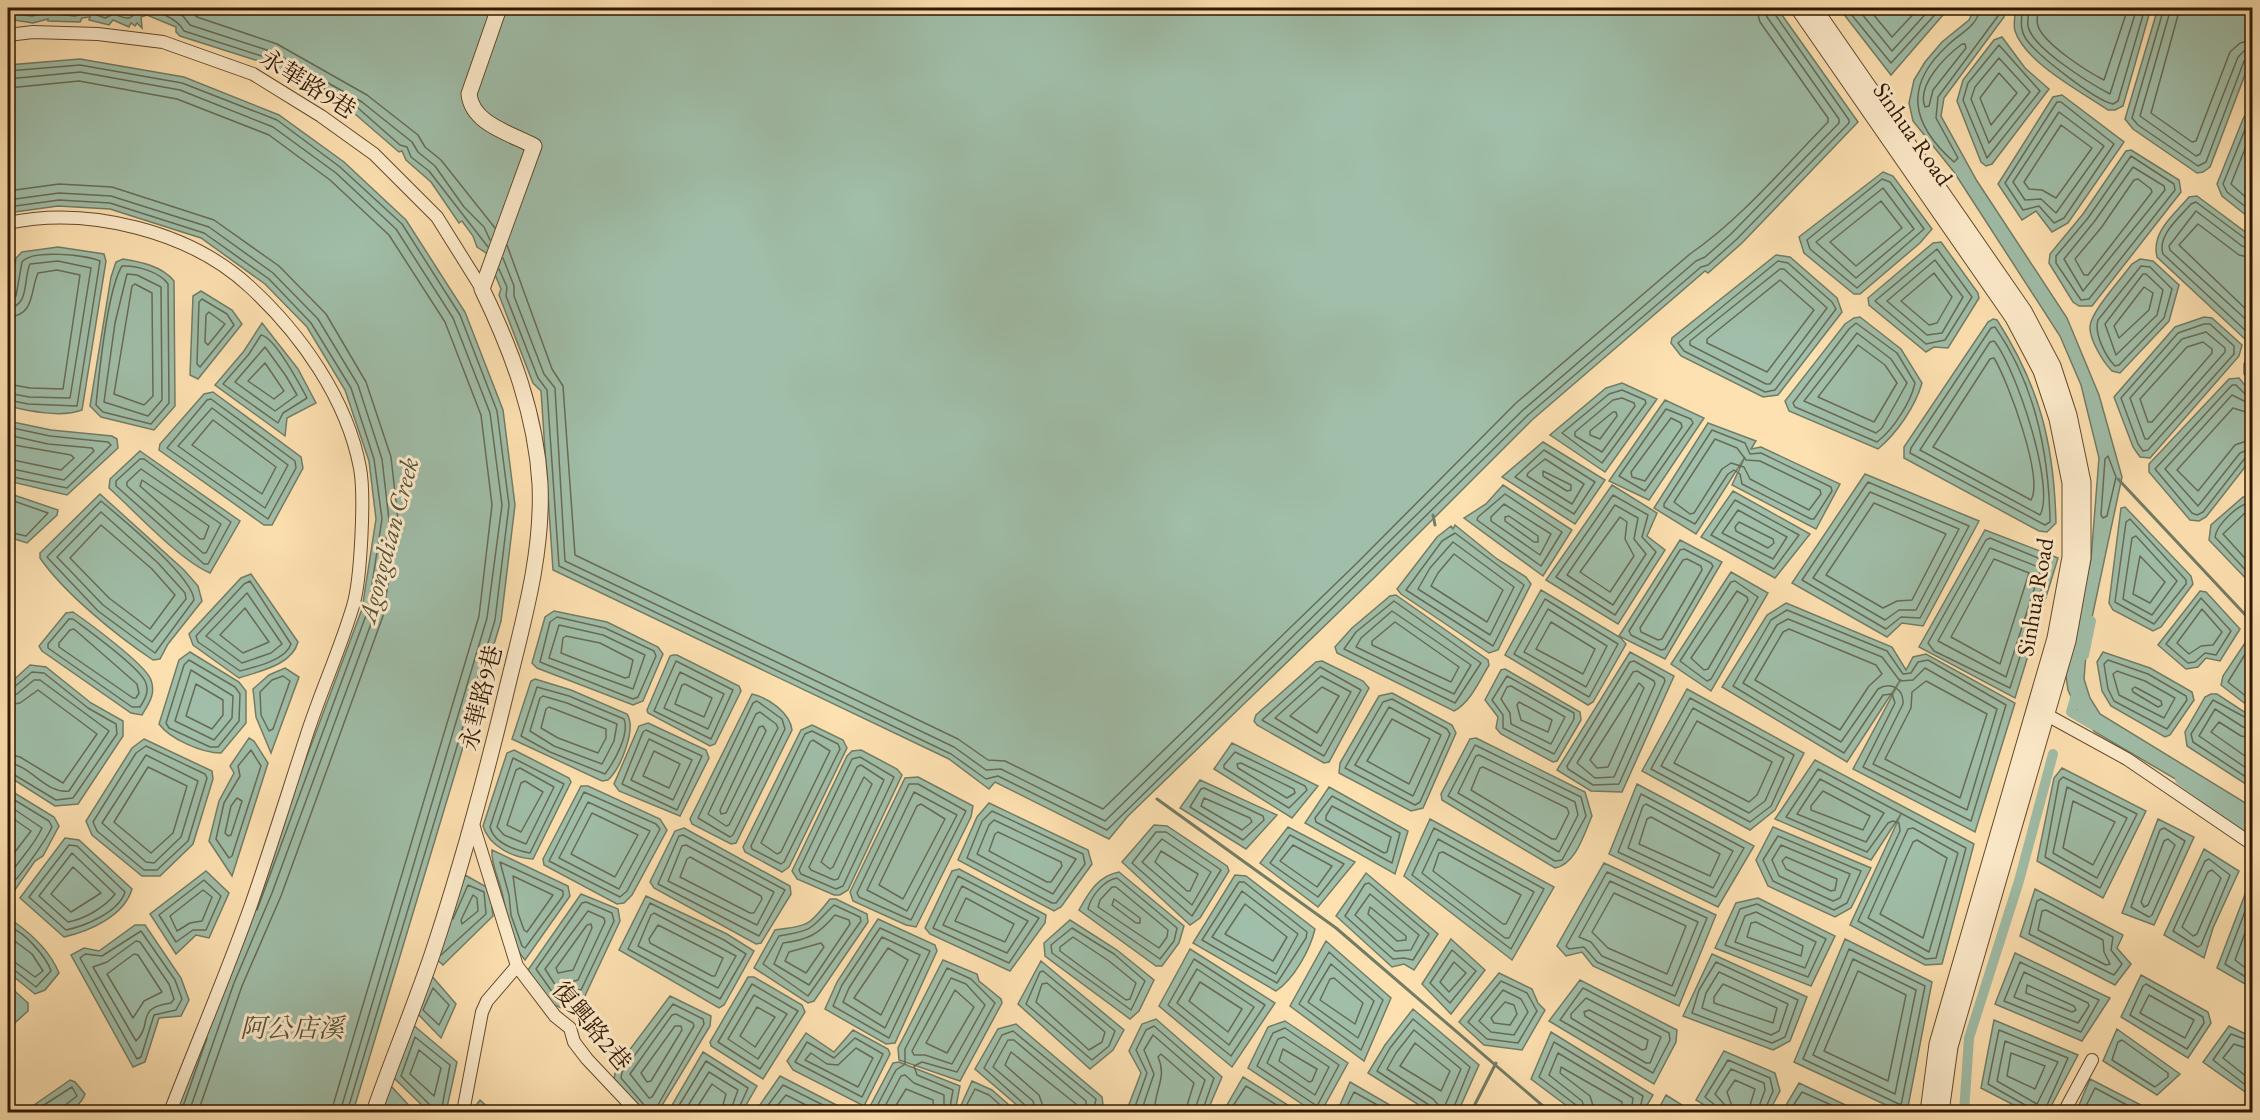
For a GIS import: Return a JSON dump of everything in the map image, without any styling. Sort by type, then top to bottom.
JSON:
[{"type":"street","points":[[482,289],[534,146],[480,118],[470,107],[469,94],[474,74],[499,8]]},
{"type":"street","name":"Sinhua Road","points":[[1798,8],[2013,318],[2041,371],[2057,419],[2070,483],[2070,557],[2055,638],[1937,1044],[1928,1113]]},
{"type":"street","name":"Sinhua Road","points":[[1814,8],[2024,311],[2056,376],[2069,415],[2083,482],[2083,558],[2068,641],[1950,1047],[1941,1113]]},
{"type":"street","name":"永華路9巷","points":[[8,35],[33,32],[98,34],[163,42],[253,74],[321,116],[374,154],[437,217],[482,289],[519,375],[533,433],[540,484],[537,563],[502,712],[432,955],[374,1113]]},
{"type":"street","points":[[8,223],[90,218],[172,238],[231,270],[274,310],[309,355],[345,419],[360,470],[361,532],[354,604],[319,696],[251,904],[170,1113]]},
{"type":"street","points":[[2047,715],[2127,759],[2253,844]]},
{"type":"street","name":"復興路2巷","points":[[472,820],[517,966],[550,1009],[570,1028],[574,1042],[587,1059],[637,1113]]},
{"type":"street","points":[[463,1113],[482,1012],[487,1001],[517,966]]},
{"type":"street","points":[[2064,1113],[2092,1060]]},
{"type":"water","points":[[8,8],[1777,8],[1858,122],[1742,243],[1708,273],[1705,271],[1532,420],[1373,579],[1128,816],[1109,839],[995,782],[989,789],[949,759],[553,570],[541,391],[533,383],[499,295],[501,289],[486,253],[477,247],[473,236],[462,221],[459,223],[431,182],[406,160],[402,151],[399,152],[355,114],[268,64],[180,36],[176,32],[176,27],[147,15],[141,17],[142,28],[137,23],[135,26],[131,23],[129,27],[113,20],[109,25],[89,20],[90,17],[82,18],[80,22],[48,21],[48,19],[33,23],[14,20],[8,24]]},
{"type":"water","points":[[1839,8],[1949,8],[1891,75]]},
{"type":"water","points":[[1975,8],[2005,8],[2004,17],[1944,98],[1941,116],[1977,181],[2067,318],[2099,395],[2122,477],[2087,641],[2084,679],[2090,698],[2100,714],[2244,802],[2252,809],[2252,828],[2227,809],[2095,732],[2080,717],[2068,690],[2067,662],[2091,559],[2099,458],[2081,385],[2060,336],[1954,172],[1913,121],[1909,103],[1914,80],[1925,62],[1942,42],[1969,20]]},
{"type":"water","points":[[2016,8],[2151,8],[2123,106],[2115,110],[2108,110],[2042,65],[2021,43],[2015,31]]},
{"type":"water","points":[[2158,8],[2252,8],[2252,56],[2210,167],[2203,172],[2197,173],[2133,129],[2125,119]]},
{"type":"water","points":[[2002,37],[2025,68],[2049,89],[1992,164],[1986,166],[1981,162],[1957,101],[1963,80],[1994,40]]},
{"type":"water","name":"阿公店溪","points":[[80,59],[184,77],[279,115],[344,162],[406,220],[465,312],[503,410],[515,505],[501,621],[353,1112],[174,1112],[362,609],[376,519],[369,461],[345,390],[307,327],[265,284],[201,238],[110,209],[58,206],[8,213],[8,65]]},
{"type":"water","points":[[2062,95],[2124,142],[2068,223],[2052,232],[2036,211],[2022,220],[1998,184],[2053,97]]},
{"type":"water","points":[[2252,112],[2252,220],[2222,196],[2217,184],[2243,119],[2246,114]]},
{"type":"water","points":[[2131,150],[2179,180],[2181,192],[2092,306],[2079,306],[2073,302],[2049,263],[2050,254],[2083,214],[2126,151]]},
{"type":"water","points":[[1883,172],[1893,176],[1932,229],[1920,243],[1860,294],[1854,294],[1804,253],[1799,237]]},
{"type":"water","points":[[2197,196],[2252,237],[2252,338],[2246,340],[2157,257],[2157,240],[2165,224],[2189,197]]},
{"type":"water","points":[[1941,242],[1978,293],[1979,298],[1948,348],[1934,347],[1926,352],[1869,305],[1868,298],[1933,243]]},
{"type":"water","points":[[58,247],[104,254],[106,261],[82,410],[55,414],[8,406],[8,311],[16,258],[22,252]]},
{"type":"water","points":[[1776,255],[1790,257],[1837,298],[1842,312],[1778,395],[1763,397],[1681,356],[1671,343],[1672,338]]},
{"type":"water","points":[[123,259],[157,268],[174,281],[175,406],[154,430],[101,417],[90,406],[111,277],[116,262]]},
{"type":"water","points":[[2140,259],[2153,261],[2179,285],[2169,321],[2120,373],[2112,371],[2101,356],[2094,344],[2090,326],[2108,294],[2132,264]]},
{"type":"water","points":[[201,291],[232,310],[242,324],[198,379],[190,375],[193,296]]},
{"type":"water","points":[[1860,317],[1901,349],[1922,383],[1904,419],[1878,449],[1789,411],[1785,401],[1845,324]]},
{"type":"water","points":[[2204,317],[2212,318],[2242,345],[2239,356],[2150,458],[2140,457],[2133,447],[2114,397],[2175,327]]},
{"type":"water","points":[[1993,319],[1997,320],[2024,369],[2042,417],[2055,494],[2056,523],[2047,532],[2039,531],[1904,458],[1904,447],[1988,322]]},
{"type":"water","points":[[262,323],[298,369],[316,403],[287,418],[285,436],[215,385],[244,351]]},
{"type":"water","points":[[2252,351],[2252,383],[2244,374],[2244,364]]},
{"type":"water","points":[[2239,378],[2252,394],[2252,458],[2206,517],[2199,521],[2190,520],[2149,472],[2149,464],[2229,379]]},
{"type":"water","points":[[1622,383],[1657,399],[1605,472],[1550,435],[1606,388]]},
{"type":"water","points":[[213,392],[301,457],[303,468],[272,525],[264,525],[159,450],[160,444],[204,394]]},
{"type":"water","points":[[1665,400],[1704,418],[1649,500],[1609,481]]},
{"type":"water","points":[[8,421],[51,430],[112,436],[117,439],[118,448],[67,495],[8,481]]},
{"type":"water","points":[[1708,423],[1756,441],[1751,449],[1761,447],[1840,484],[1816,529],[1732,485],[1745,457],[1696,534],[1654,508]]},
{"type":"water","points":[[1543,442],[1605,480],[1575,524],[1502,477]]},
{"type":"water","points":[[140,451],[240,521],[210,573],[171,546],[109,488],[110,479]]},
{"type":"water","points":[[1865,474],[1979,521],[1923,626],[1902,623],[1887,637],[1792,583]]},
{"type":"water","points":[[1503,485],[1572,530],[1543,576],[1464,518],[1486,504]]},
{"type":"water","points":[[1612,485],[1657,513],[1647,536],[1665,550],[1618,624],[1546,580]]},
{"type":"water","points":[[1733,491],[1810,534],[1775,578],[1701,537]]},
{"type":"water","points":[[8,493],[58,510],[57,515],[27,543],[8,537]]},
{"type":"water","points":[[100,494],[184,570],[198,586],[202,601],[168,644],[160,659],[153,660],[108,626],[63,585],[40,558],[40,553]]},
{"type":"water","points":[[2243,497],[2252,497],[2252,585],[2209,540],[2211,525]]},
{"type":"water","points":[[2125,507],[2191,576],[2193,584],[2161,627],[2153,631],[2113,610],[2109,603],[2121,508]]},
{"type":"water","points":[[1455,525],[1497,559],[1526,577],[1531,584],[1498,650],[1489,653],[1401,594],[1397,589],[1437,537],[1451,526],[1453,529]]},
{"type":"water","points":[[1985,530],[2058,558],[2015,698],[1919,647]]},
{"type":"water","points":[[1680,540],[1722,562],[1665,659],[1619,636]]},
{"type":"water","points":[[1731,572],[1768,593],[1711,691],[1671,664]]},
{"type":"water","points":[[251,574],[298,642],[295,650],[282,662],[239,678],[193,645],[189,634],[241,578]]},
{"type":"water","points":[[1541,590],[1621,638],[1626,644],[1593,702],[1588,705],[1505,655]]},
{"type":"water","points":[[2200,591],[2206,592],[2240,629],[2220,661],[2206,658],[2198,667],[2186,669],[2158,645]]},
{"type":"water","points":[[1396,595],[1488,660],[1489,665],[1474,691],[1465,703],[1454,711],[1337,653],[1335,647],[1352,628],[1390,596]]},
{"type":"water","points":[[1786,603],[1892,647],[1906,670],[1913,657],[1926,654],[2015,703],[1975,832],[1853,769],[1901,679],[1847,762],[1722,687],[1767,615]]},
{"type":"water","points":[[554,611],[607,622],[658,647],[663,654],[643,701],[633,705],[537,668],[532,663],[545,617]]},
{"type":"water","points":[[73,612],[116,644],[147,673],[151,680],[152,694],[142,715],[131,713],[42,651],[39,646],[66,613]]},
{"type":"water","points":[[2249,637],[2252,637],[2252,709],[2221,685],[2223,676]]},
{"type":"water","points":[[190,652],[239,682],[246,691],[246,723],[221,753],[205,751],[187,744],[164,730],[159,724],[179,660]]},
{"type":"water","points":[[1630,652],[1674,676],[1622,792],[1591,791],[1557,770]]},
{"type":"water","points":[[2103,652],[2150,668],[2192,692],[2194,700],[2170,735],[2165,737],[2111,706],[2102,691],[2097,662]]},
{"type":"water","points":[[673,655],[739,686],[741,691],[715,744],[710,746],[648,713],[647,710],[670,656]]},
{"type":"water","points":[[1322,661],[1363,681],[1369,688],[1329,762],[1324,763],[1257,725],[1254,721],[1256,715],[1316,662]]},
{"type":"water","points":[[30,665],[46,667],[91,703],[123,721],[123,736],[78,804],[55,806],[8,776],[8,685]]},
{"type":"water","points":[[285,668],[299,677],[271,753],[256,717],[253,689],[269,675]]},
{"type":"water","points":[[1505,669],[1580,712],[1581,720],[1557,761],[1553,762],[1501,734],[1496,728],[1498,717],[1485,700],[1501,670]]},
{"type":"water","points":[[535,679],[571,690],[627,714],[630,721],[629,739],[622,758],[608,780],[602,781],[512,739],[531,681]]},
{"type":"water","points":[[1687,689],[1804,753],[1775,810],[1750,830],[1642,771]]},
{"type":"water","points":[[1392,693],[1452,725],[1456,733],[1423,808],[1411,811],[1339,773],[1340,763],[1379,696]]},
{"type":"water","points":[[752,694],[778,707],[787,718],[792,730],[736,843],[731,844],[692,824],[690,819]]},
{"type":"water","points":[[2217,694],[2252,717],[2252,788],[2187,746],[2185,732],[2205,697]]},
{"type":"water","points":[[648,723],[706,750],[709,758],[680,816],[619,791],[614,784],[639,726]]},
{"type":"water","points":[[812,725],[843,740],[847,748],[789,867],[782,872],[745,852],[743,847],[801,730]]},
{"type":"water","points":[[249,738],[254,741],[268,763],[232,876],[209,841],[219,801],[234,773],[230,766]]},
{"type":"water","points":[[1476,738],[1585,792],[1592,816],[1569,861],[1555,868],[1442,800],[1441,794],[1470,739]]},
{"type":"water","points":[[144,739],[212,771],[213,779],[193,844],[160,876],[142,876],[92,835],[86,821],[132,748]]},
{"type":"water","points":[[1232,743],[1318,786],[1292,818],[1214,769]]},
{"type":"water","points":[[514,750],[569,778],[571,782],[533,859],[503,850],[486,833],[483,826],[507,753]]},
{"type":"water","points":[[861,750],[897,769],[902,775],[848,890],[840,895],[834,895],[797,879],[792,871],[847,756],[852,751]]},
{"type":"water","points":[[1815,760],[1974,844],[1942,964],[1925,965],[1850,925],[1901,814],[1871,860],[1775,819]]},
{"type":"water","points":[[2062,768],[2146,811],[2103,898],[2037,861],[2054,778]]},
{"type":"water","points":[[918,777],[973,806],[971,817],[916,927],[906,925],[853,901],[850,892],[905,778]]},
{"type":"water","points":[[1200,780],[1277,815],[1246,849],[1180,808]]},
{"type":"water","points":[[1637,784],[1754,846],[1718,907],[1609,854]]},
{"type":"water","points":[[581,786],[588,786],[660,819],[667,830],[632,895],[624,903],[617,904],[544,865],[543,859]]},
{"type":"water","points":[[1329,787],[1408,831],[1395,874],[1305,823]]},
{"type":"water","points":[[8,789],[54,817],[59,826],[43,856],[35,861],[12,894],[8,891]]},
{"type":"water","points":[[989,803],[1088,850],[1092,864],[1061,907],[1054,911],[958,860],[977,817]]},
{"type":"water","points":[[1430,819],[1554,887],[1512,960],[1404,876]]},
{"type":"water","points":[[2158,819],[2194,837],[2154,925],[2122,913]]},
{"type":"water","points":[[1154,825],[1167,826],[1227,866],[1229,871],[1200,918],[1190,925],[1122,862]]},
{"type":"water","points":[[1288,827],[1355,862],[1318,907],[1260,863]]},
{"type":"water","points":[[1773,827],[1871,868],[1851,908],[1835,917],[1768,886],[1756,860]]},
{"type":"water","points":[[684,828],[790,886],[791,894],[761,943],[756,944],[654,888],[650,882],[675,831]]},
{"type":"water","points":[[65,838],[79,840],[132,889],[122,907],[105,921],[64,937],[20,898]]},
{"type":"water","points":[[2204,849],[2239,871],[2213,928],[2204,958],[2164,935]]},
{"type":"water","points":[[492,850],[568,886],[570,896],[525,960],[510,930]]},
{"type":"water","points":[[1604,863],[1716,915],[1679,1006],[1593,966],[1582,952],[1566,956],[1557,946]]},
{"type":"water","points":[[959,869],[1046,915],[1045,923],[1010,971],[930,934],[925,928],[952,871]]},
{"type":"water","points":[[206,871],[229,893],[209,938],[196,935],[176,954],[150,914]]},
{"type":"water","points":[[1119,872],[1184,926],[1179,943],[1162,966],[1156,966],[1079,910],[1100,881]]},
{"type":"water","points":[[1366,873],[1438,934],[1414,970],[1404,964],[1392,967],[1336,916]]},
{"type":"water","points":[[465,875],[490,889],[493,916],[443,965],[432,955]]},
{"type":"water","points":[[1235,875],[1246,876],[1315,929],[1300,963],[1283,986],[1276,991],[1193,943]]},
{"type":"water","points":[[2249,884],[2252,888],[2252,988],[2217,968]]},
{"type":"water","points":[[2035,889],[2123,935],[2117,948],[2131,964],[2115,985],[2020,936]]},
{"type":"water","points":[[581,894],[618,909],[620,921],[582,1002],[570,993],[564,1009],[552,1004],[528,970]]},
{"type":"water","points":[[646,896],[727,934],[754,951],[724,1005],[719,1008],[619,950]]},
{"type":"water","points":[[1758,898],[1835,936],[1811,986],[1715,948],[1736,903]]},
{"type":"water","points":[[830,899],[836,899],[867,914],[868,922],[814,1001],[808,1003],[754,968],[775,930],[807,923]]},
{"type":"water","points":[[878,919],[935,945],[937,951],[895,1043],[886,1044],[825,1009],[837,982]]},
{"type":"water","points":[[1070,920],[1117,950],[1154,980],[1139,1011],[1130,1019],[1045,956],[1044,943]]},
{"type":"water","points":[[13,921],[40,944],[59,973],[45,990],[35,994],[8,972],[8,923]]},
{"type":"water","points":[[135,925],[145,925],[181,978],[189,1000],[181,1016],[159,1018],[145,1062],[133,1067],[71,955],[84,948],[99,951]]},
{"type":"water","points":[[1451,939],[1485,970],[1451,1014],[1422,984]]},
{"type":"water","points":[[1845,939],[1932,982],[1907,1112],[1901,1112],[1794,1062]]},
{"type":"water","points":[[1326,941],[1391,998],[1364,1061],[1290,1006]]},
{"type":"water","points":[[1190,949],[1275,1003],[1232,1067],[1159,1006]]},
{"type":"water","points":[[2015,953],[2110,998],[2082,1041],[1995,1004]]},
{"type":"water","points":[[1712,954],[1807,997],[1790,1041],[1773,1050],[1683,1016]]},
{"type":"water","points":[[943,960],[977,974],[979,981],[1001,999],[1002,1003],[960,1081],[899,1060],[898,1048]]},
{"type":"water","points":[[1041,961],[1124,1030],[1113,1050],[1090,1069],[1018,1004]]},
{"type":"water","points":[[1499,973],[1532,989],[1538,1003],[1545,1010],[1522,1050],[1484,1045],[1459,1022]]},
{"type":"water","points":[[430,974],[456,1004],[441,1038],[416,1012]]},
{"type":"water","points":[[2141,975],[2208,1012],[2211,1023],[2188,1058],[2121,1017]]},
{"type":"water","points":[[748,977],[754,977],[802,1005],[805,1012],[763,1079],[711,1046],[710,1042]]},
{"type":"water","points":[[1580,980],[1677,1030],[1676,1042],[1654,1084],[1549,1021]]},
{"type":"water","points":[[8,985],[28,1003],[28,1011],[8,1029]]},
{"type":"water","points":[[670,996],[711,1016],[710,1026],[658,1112],[642,1112],[614,1079],[616,1068]]},
{"type":"water","points":[[1413,1009],[1479,1065],[1458,1112],[1430,1112],[1368,1073],[1385,1045]]},
{"type":"water","points":[[1156,1019],[1222,1077],[1207,1112],[1135,1112],[1128,1107],[1141,1073],[1129,1051],[1142,1024]]},
{"type":"water","points":[[1994,1020],[2078,1055],[2048,1112],[2027,1112],[1981,1088]]},
{"type":"water","points":[[1285,1021],[1348,1063],[1321,1112],[1314,1112],[1248,1068],[1268,1027]]},
{"type":"water","points":[[412,1024],[457,1062],[446,1112],[429,1112],[393,1077]]},
{"type":"water","points":[[1016,1024],[1102,1097],[1103,1105],[1098,1112],[1025,1112],[975,1069],[998,1029]]},
{"type":"water","points":[[2229,1026],[2252,1037],[2251,1096],[2203,1062]]},
{"type":"water","points":[[2117,1029],[2180,1074],[2157,1095],[2103,1061]]},
{"type":"water","points":[[853,1030],[888,1049],[890,1054],[864,1106],[793,1070],[787,1061],[806,1033],[834,1052]]},
{"type":"water","points":[[1551,1032],[1653,1095],[1643,1112],[1575,1112],[1531,1079]]},
{"type":"water","points":[[1724,1051],[1775,1073],[1780,1091],[1769,1112],[1716,1112],[1696,1100]]},
{"type":"water","points":[[703,1052],[757,1086],[742,1112],[668,1112]]},
{"type":"water","points":[[899,1062],[960,1086],[955,1112],[867,1112],[893,1063]]},
{"type":"water","points":[[780,1076],[850,1112],[755,1112]]},
{"type":"water","points":[[1243,1077],[1299,1112],[1223,1112]]},
{"type":"water","points":[[2090,1079],[2143,1106],[2147,1112],[2080,1112],[2077,1110]]},
{"type":"water","points":[[70,1080],[75,1082],[85,1094],[75,1107],[59,1112],[24,1112]]},
{"type":"water","points":[[972,1081],[992,1090],[1017,1112],[958,1112]]},
{"type":"water","points":[[1350,1082],[1402,1112],[1337,1112]]},
{"type":"water","points":[[1799,1083],[1856,1110],[1856,1112],[1782,1112]]},
{"type":"water","points":[[391,1086],[415,1112],[380,1112]]},
{"type":"water","points":[[1666,1095],[1693,1112],[1657,1112]]},
{"type":"water","points":[[480,1100],[493,1112],[471,1112]]},
{"type":"waterway","points":[[2118,479],[2252,622]]},
{"type":"waterway","points":[[1433,515],[1435,525]]},
{"type":"waterway","points":[[2084,655],[2091,621]]},
{"type":"waterway","points":[[2077,691],[2071,712],[2093,725]]},
{"type":"waterway","points":[[1964,1112],[1969,1038],[2019,881],[2053,754]]},
{"type":"waterway","points":[[2180,780],[2252,832]]},
{"type":"waterway","points":[[1157,799],[1336,928],[1550,1112]]},
{"type":"waterway","points":[[1471,1112],[1496,1063]]},
{"type":"water label","name":"Agongdian Creek","points":[[388,540]]}]
